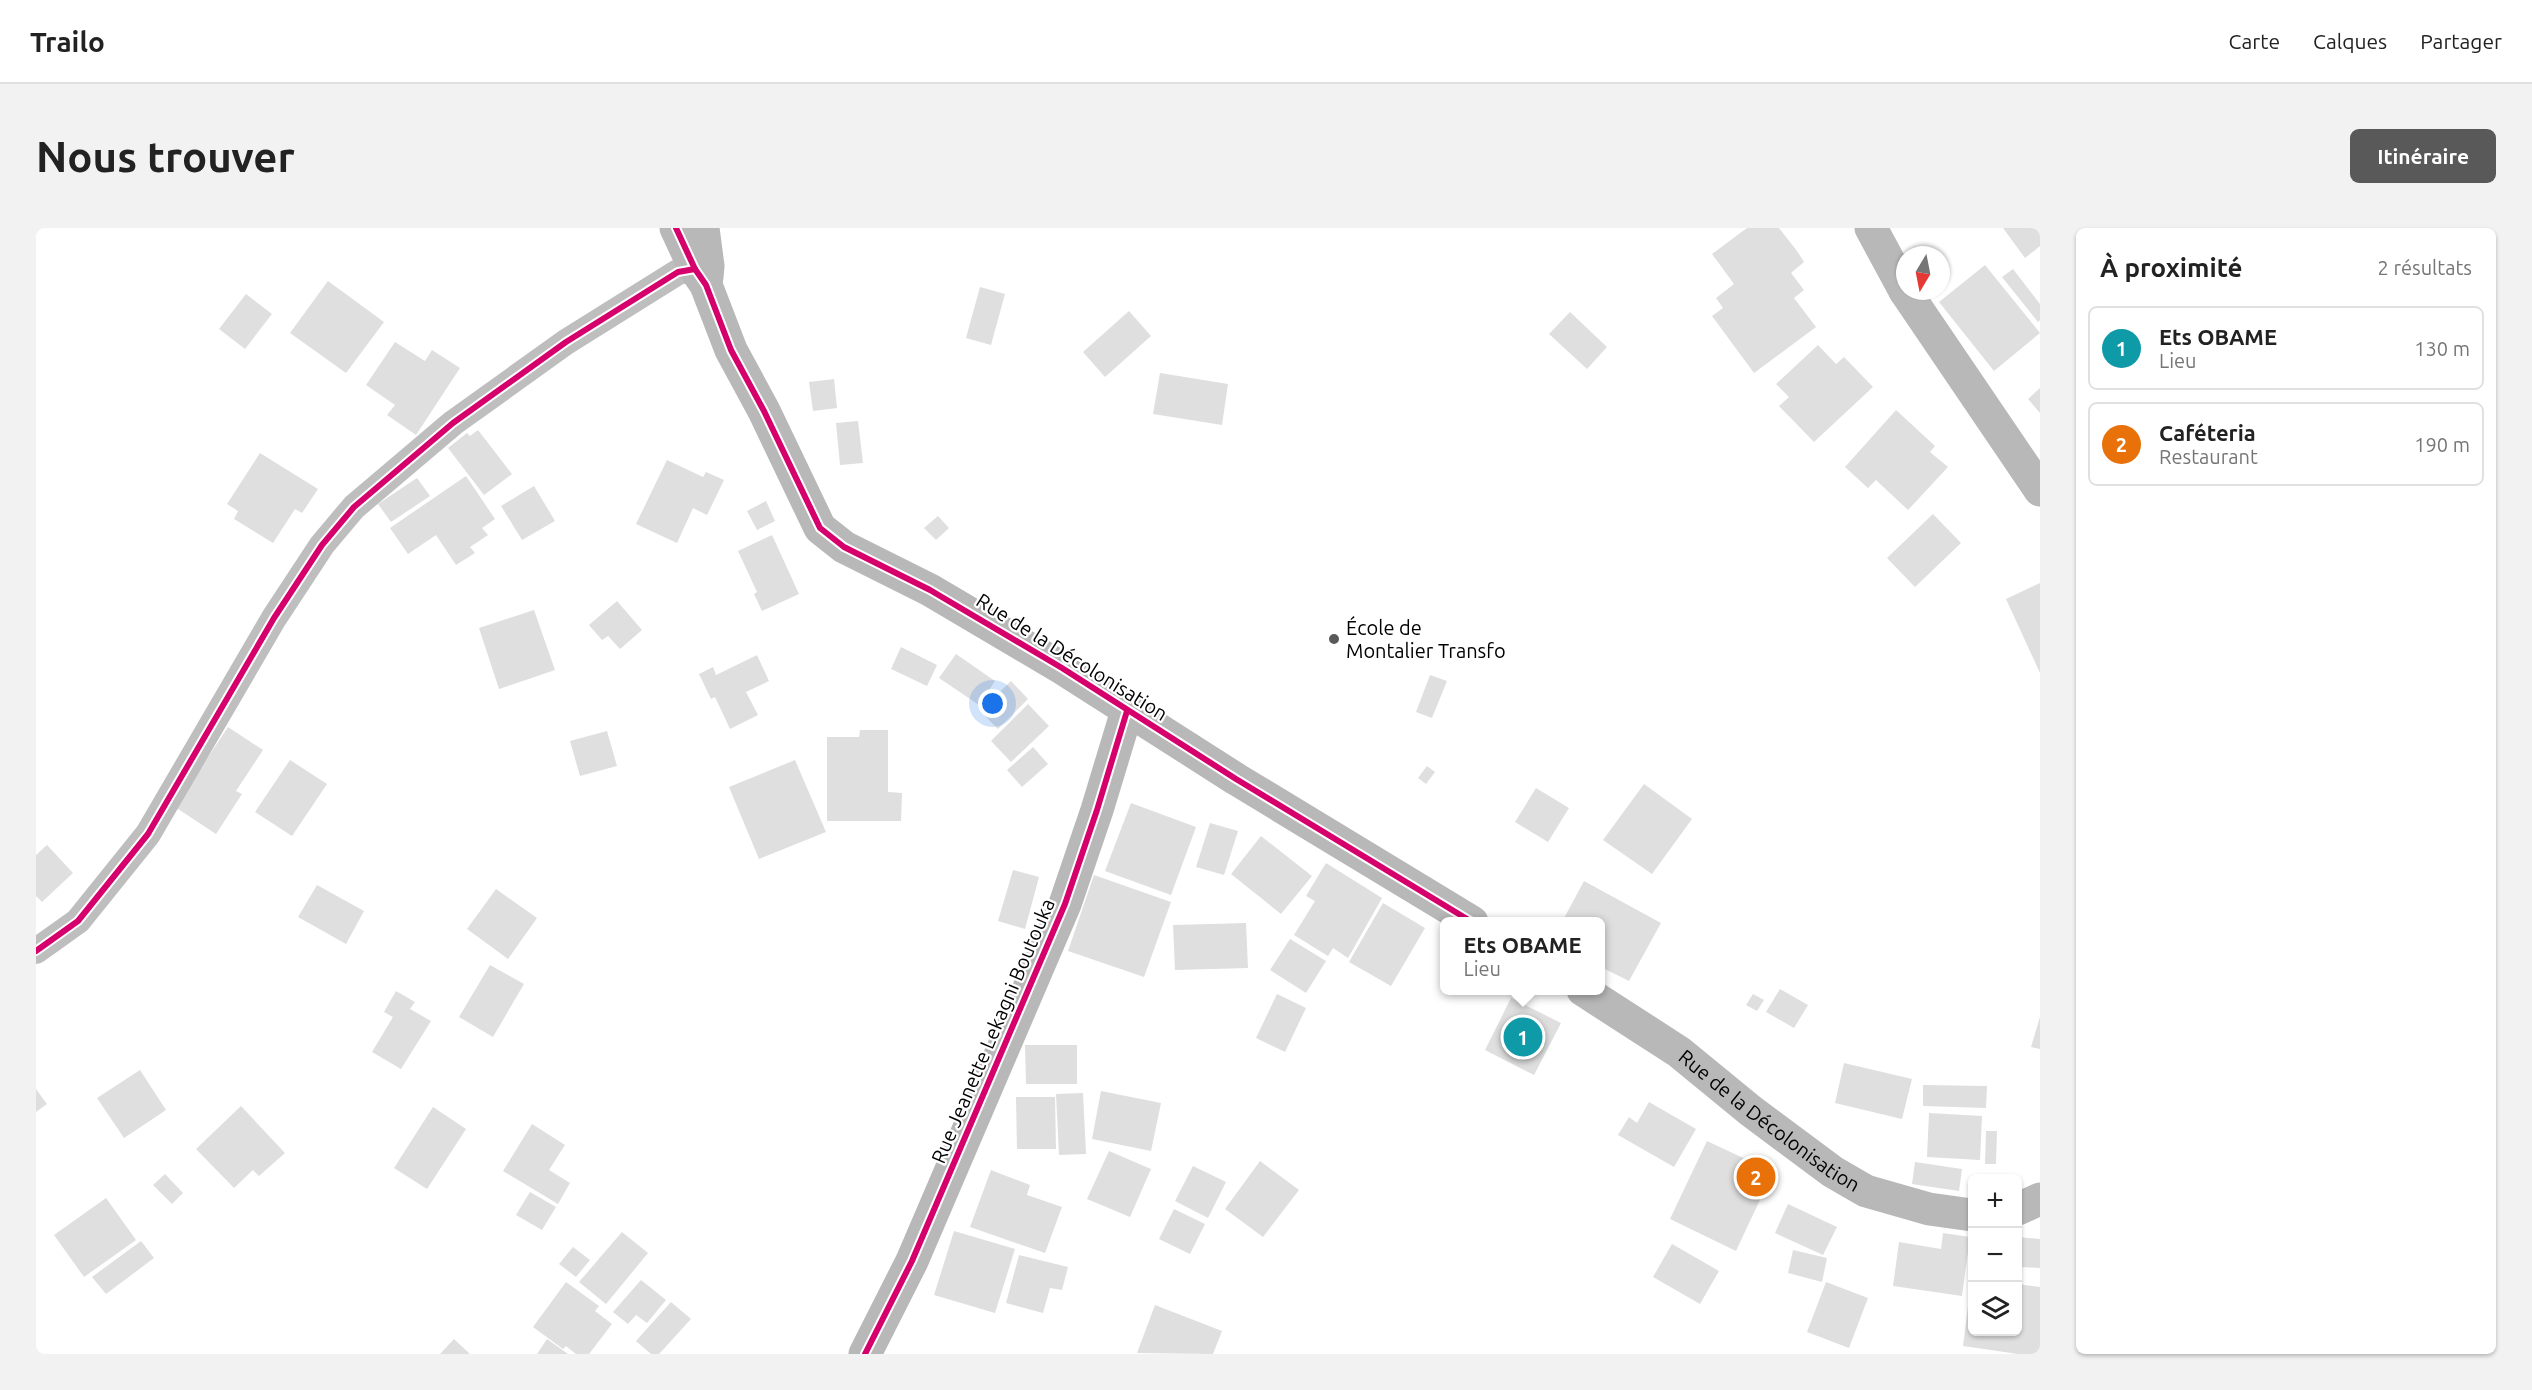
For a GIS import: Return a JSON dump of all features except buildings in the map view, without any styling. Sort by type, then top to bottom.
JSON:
[{"type":"street","name":"Rue de la Décolonisation","points":[[676,228],[701,277],[731,350],[764,411],[820,528],[844,547],[930,590],[985,621],[1334,840],[1465,917]]},
{"type":"street","points":[[36,951],[78,921],[148,834],[274,618],[322,545],[354,507],[453,423],[566,342],[678,272],[701,277],[708,266],[703,228]]},
{"type":"street","points":[[1871,228],[1896,274]]},
{"type":"street","points":[[1911,300],[2040,490]]},
{"type":"street","name":"Rue Jeanette Lekagni Boutouka","points":[[865,1354],[912,1261],[1065,904],[1127,711]]},
{"type":"street","name":"Rue de la Décolonisation","points":[[1591,995],[1679,1052],[1751,1111],[1833,1172],[1866,1191],[1929,1209],[1968,1214]]},
{"type":"street","points":[[2022,1207],[2040,1199]]},
{"type":"cycle path","points":[[676,228],[695,269],[706,285],[731,350],[764,411],[820,528],[844,547],[930,590],[1062,668],[1236,779],[1464,917]]},
{"type":"cycle path","points":[[36,951],[78,921],[148,834],[274,618],[322,545],[354,507],[453,423],[566,342],[678,272],[695,269]]},
{"type":"cycle path","points":[[865,1354],[912,1261],[1065,904],[1127,711]]},
{"type":"place","name":"École de Montalier Transfo","points":[[1334,639]]},
{"type":"place","name":"Ets OBAME","points":[[1523,1037]]},
{"type":"place","name":"Caféteria","points":[[1756,1177]]}]
